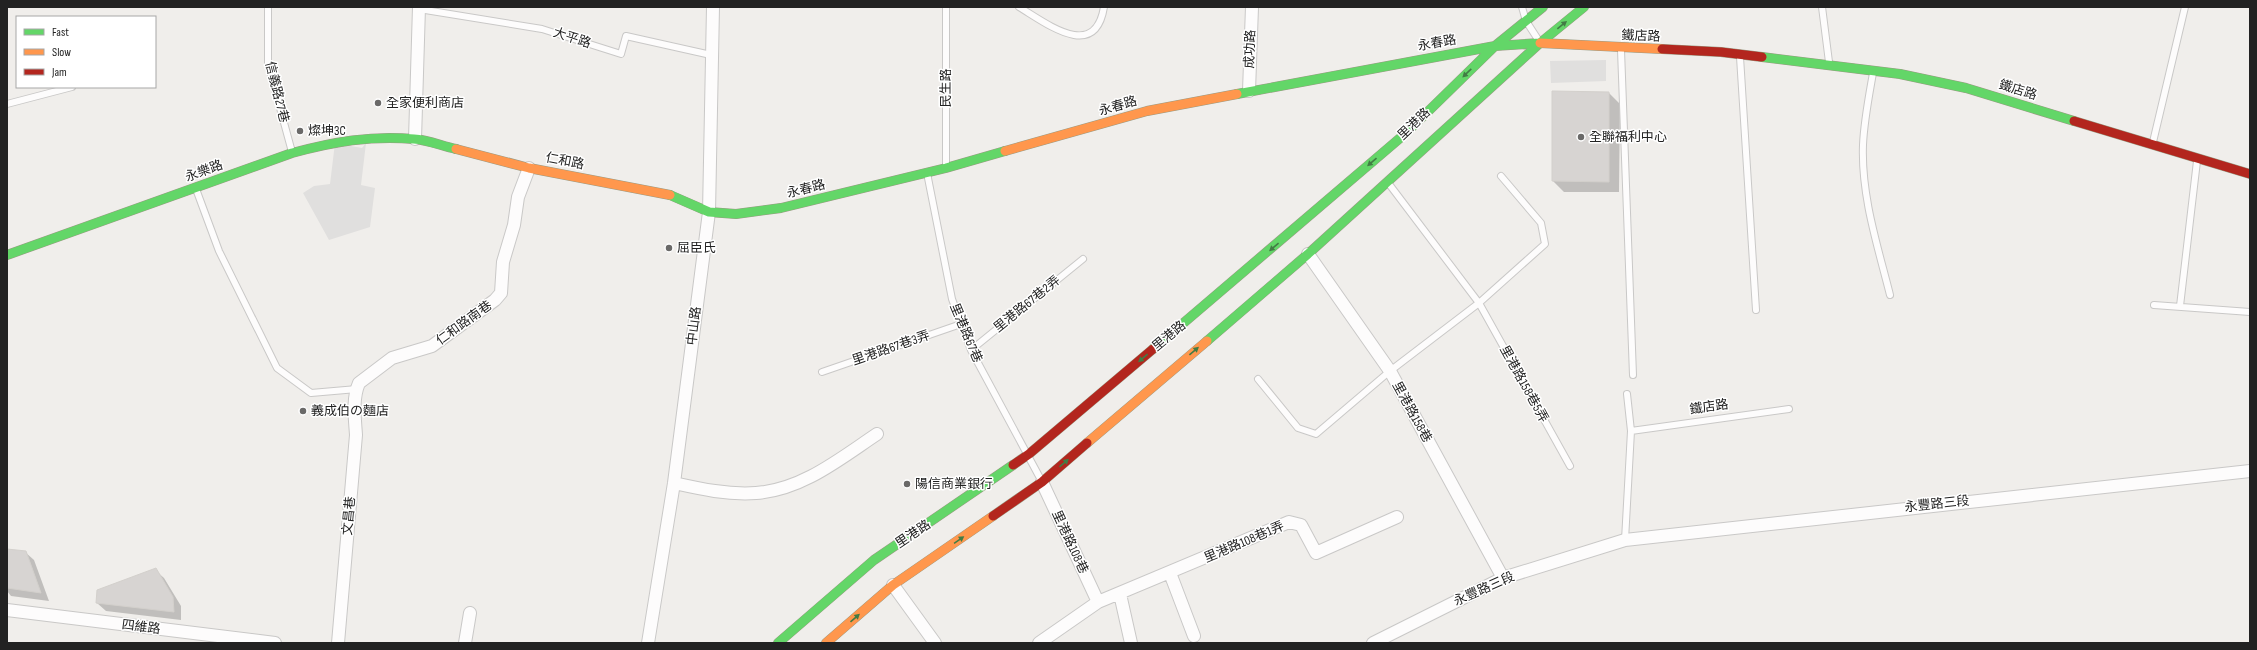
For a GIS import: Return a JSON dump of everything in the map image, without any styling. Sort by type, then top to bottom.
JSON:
[{"type":"main road","name":"里港路","points":[[778,643],[874,560],[1029,454],[1388,148],[1495,46],[1543,7]]},
{"type":"main road","name":"里港路","points":[[826,643],[893,585],[1042,482],[1308,254],[1540,43],[1584,7]]},
{"type":"main road","name":"永春路","points":[[709,212],[736,214],[781,208],[946,168],[1147,111],[1495,46],[1540,43]]},
{"type":"main road","name":"鐵店路","points":[[1540,43],[1721,52],[1900,74],[1966,88],[2250,174]]},
{"type":"main road","name":"永樂路","points":[[7,255],[292,153],[332,142],[368,137],[415,139]]},
{"type":"main road","name":"仁和路","points":[[415,139],[530,168],[667,194],[709,212]]},
{"type":"street","name":"中山路","points":[[648,643],[674,483],[709,212],[713,7]]},
{"type":"street","name":"成功路","points":[[1249,91],[1252,7]]},
{"type":"street","name":"大平路","points":[[415,139],[419,8]]},
{"type":"street","name":"仁和路南巷","points":[[357,389],[359,383],[392,358],[432,346],[495,300],[501,293],[503,262],[514,225],[518,197],[530,168]]},
{"type":"street","name":"里港路158巷","points":[[1308,254],[1390,371],[1503,578]]},
{"type":"street","name":"文昌巷","points":[[338,643],[356,435],[354,413],[357,389]]},
{"type":"street","points":[[674,483],[722,493],[757,494],[790,485],[820,473],[877,434]]},
{"type":"street","name":"永豐路三段","points":[[1373,643],[1503,578],[1624,540],[2250,470]]},
{"type":"street","name":"里港路108巷","points":[[1042,482],[1098,602]]},
{"type":"street","name":"里港路108巷1弄","points":[[1039,643],[1098,602],[1170,573],[1288,522],[1301,525],[1316,553],[1397,517]]},
{"type":"street","points":[[1170,573],[1194,636]]},
{"type":"street","points":[[893,585],[935,643]]},
{"type":"street","points":[[1120,594],[1131,643]]},
{"type":"street","name":"四維路","points":[[7,610],[275,643]]},
{"type":"street","points":[[465,643],[470,612]]},
{"type":"lane","name":"信義路27巷","points":[[268,7],[268,64],[292,153]]},
{"type":"lane","name":"民生路","points":[[946,7],[946,168]]},
{"type":"lane","points":[[1019,7],[1062,34],[1084,36],[1093,31],[1101,20],[1104,7]]},
{"type":"lane","points":[[1522,7],[1526,21],[1540,43]]},
{"type":"lane","points":[[1822,7],[1830,66]]},
{"type":"lane","points":[[2152,145],[2185,7]]},
{"type":"lane","name":"大平路","points":[[419,8],[542,29],[621,54],[626,36],[711,55]]},
{"type":"lane","points":[[1621,48],[1633,375]]},
{"type":"lane","points":[[1740,55],[1756,310]]},
{"type":"lane","points":[[1873,71],[1863,145],[1864,167],[1867,203],[1890,296]]},
{"type":"lane","points":[[7,104],[68,88]]},
{"type":"lane","points":[[2180,306],[2198,158]]},
{"type":"lane","name":"里港路67巷","points":[[927,172],[952,299],[961,324],[971,350],[1029,454],[1042,482]]},
{"type":"lane","points":[[1258,379],[1298,428],[1316,434],[1390,371],[1478,303],[1545,244],[1541,223],[1501,176]]},
{"type":"lane","name":"里港路158巷5弄","points":[[1387,181],[1478,303],[1570,466]]},
{"type":"lane","points":[[196,188],[219,251],[277,368],[311,393],[357,389]]},
{"type":"lane","name":"里港路67巷2弄","points":[[971,350],[1083,259]]},
{"type":"lane","points":[[2154,305],[2250,312]]},
{"type":"lane","name":"里港路67巷3弄","points":[[822,372],[961,324]]},
{"type":"lane","points":[[1624,540],[1631,431],[1627,394]]},
{"type":"lane","name":"鐵店路","points":[[1631,431],[1789,409]]},
{"type":"shaded area","points":[[1606,60],[1606,81],[1551,83],[1550,61]]},
{"type":"shaded area","points":[[335,143],[362,148],[366,143],[361,185],[375,188],[370,227],[329,240],[303,193],[314,186],[330,184]]},
{"type":"building","name":"全聯福利中心","points":[[1552,91],[1609,92],[1609,182],[1552,181]]},
{"type":"building","points":[[7,549],[26,551],[41,593],[7,588]]},
{"type":"building","points":[[156,568],[173,597],[174,612],[96,603],[97,590]]},
{"type":"traffic: fast","points":[[1153,349],[1406,133],[1495,46],[1543,7]]},
{"type":"traffic: fast","points":[[1207,341],[1308,254],[1540,43],[1584,7]]},
{"type":"traffic: fast","points":[[1237,94],[1495,46],[1540,43]]},
{"type":"traffic: fast","points":[[1762,57],[1900,74],[1966,88],[2074,121]]},
{"type":"traffic: fast","points":[[7,255],[292,153],[307,149],[352,140],[383,138],[419,140],[456,149]]},
{"type":"traffic: fast","points":[[670,195],[709,212],[736,214],[781,208],[946,168],[1005,151]]},
{"type":"traffic: fast","points":[[778,643],[874,560],[1013,465]]},
{"type":"traffic: slow","points":[[1540,43],[1662,49]]},
{"type":"traffic: slow","points":[[1005,151],[1147,111],[1237,94]]},
{"type":"traffic: slow","points":[[456,149],[529,168],[670,195]]},
{"type":"traffic: slow","points":[[1087,443],[1207,341]]},
{"type":"traffic: slow","points":[[826,643],[893,585],[993,516]]},
{"type":"traffic: jam","points":[[1662,49],[1721,52],[1762,57]]},
{"type":"traffic: jam","points":[[2074,121],[2250,174]]},
{"type":"traffic: jam","points":[[1013,465],[1029,454],[1153,349]]},
{"type":"traffic: jam","points":[[993,516],[1042,482],[1087,443]]},
{"type":"place","name":"全家便利商店","points":[[378,103]]},
{"type":"place","name":"燦坤3C","points":[[300,131]]},
{"type":"place","name":"全聯福利中心","points":[[1581,137]]},
{"type":"place","name":"屈臣氏","points":[[669,248]]},
{"type":"place","name":"義成伯の麵店","points":[[303,411]]},
{"type":"place","name":"陽信商業銀行","points":[[907,484]]}]
